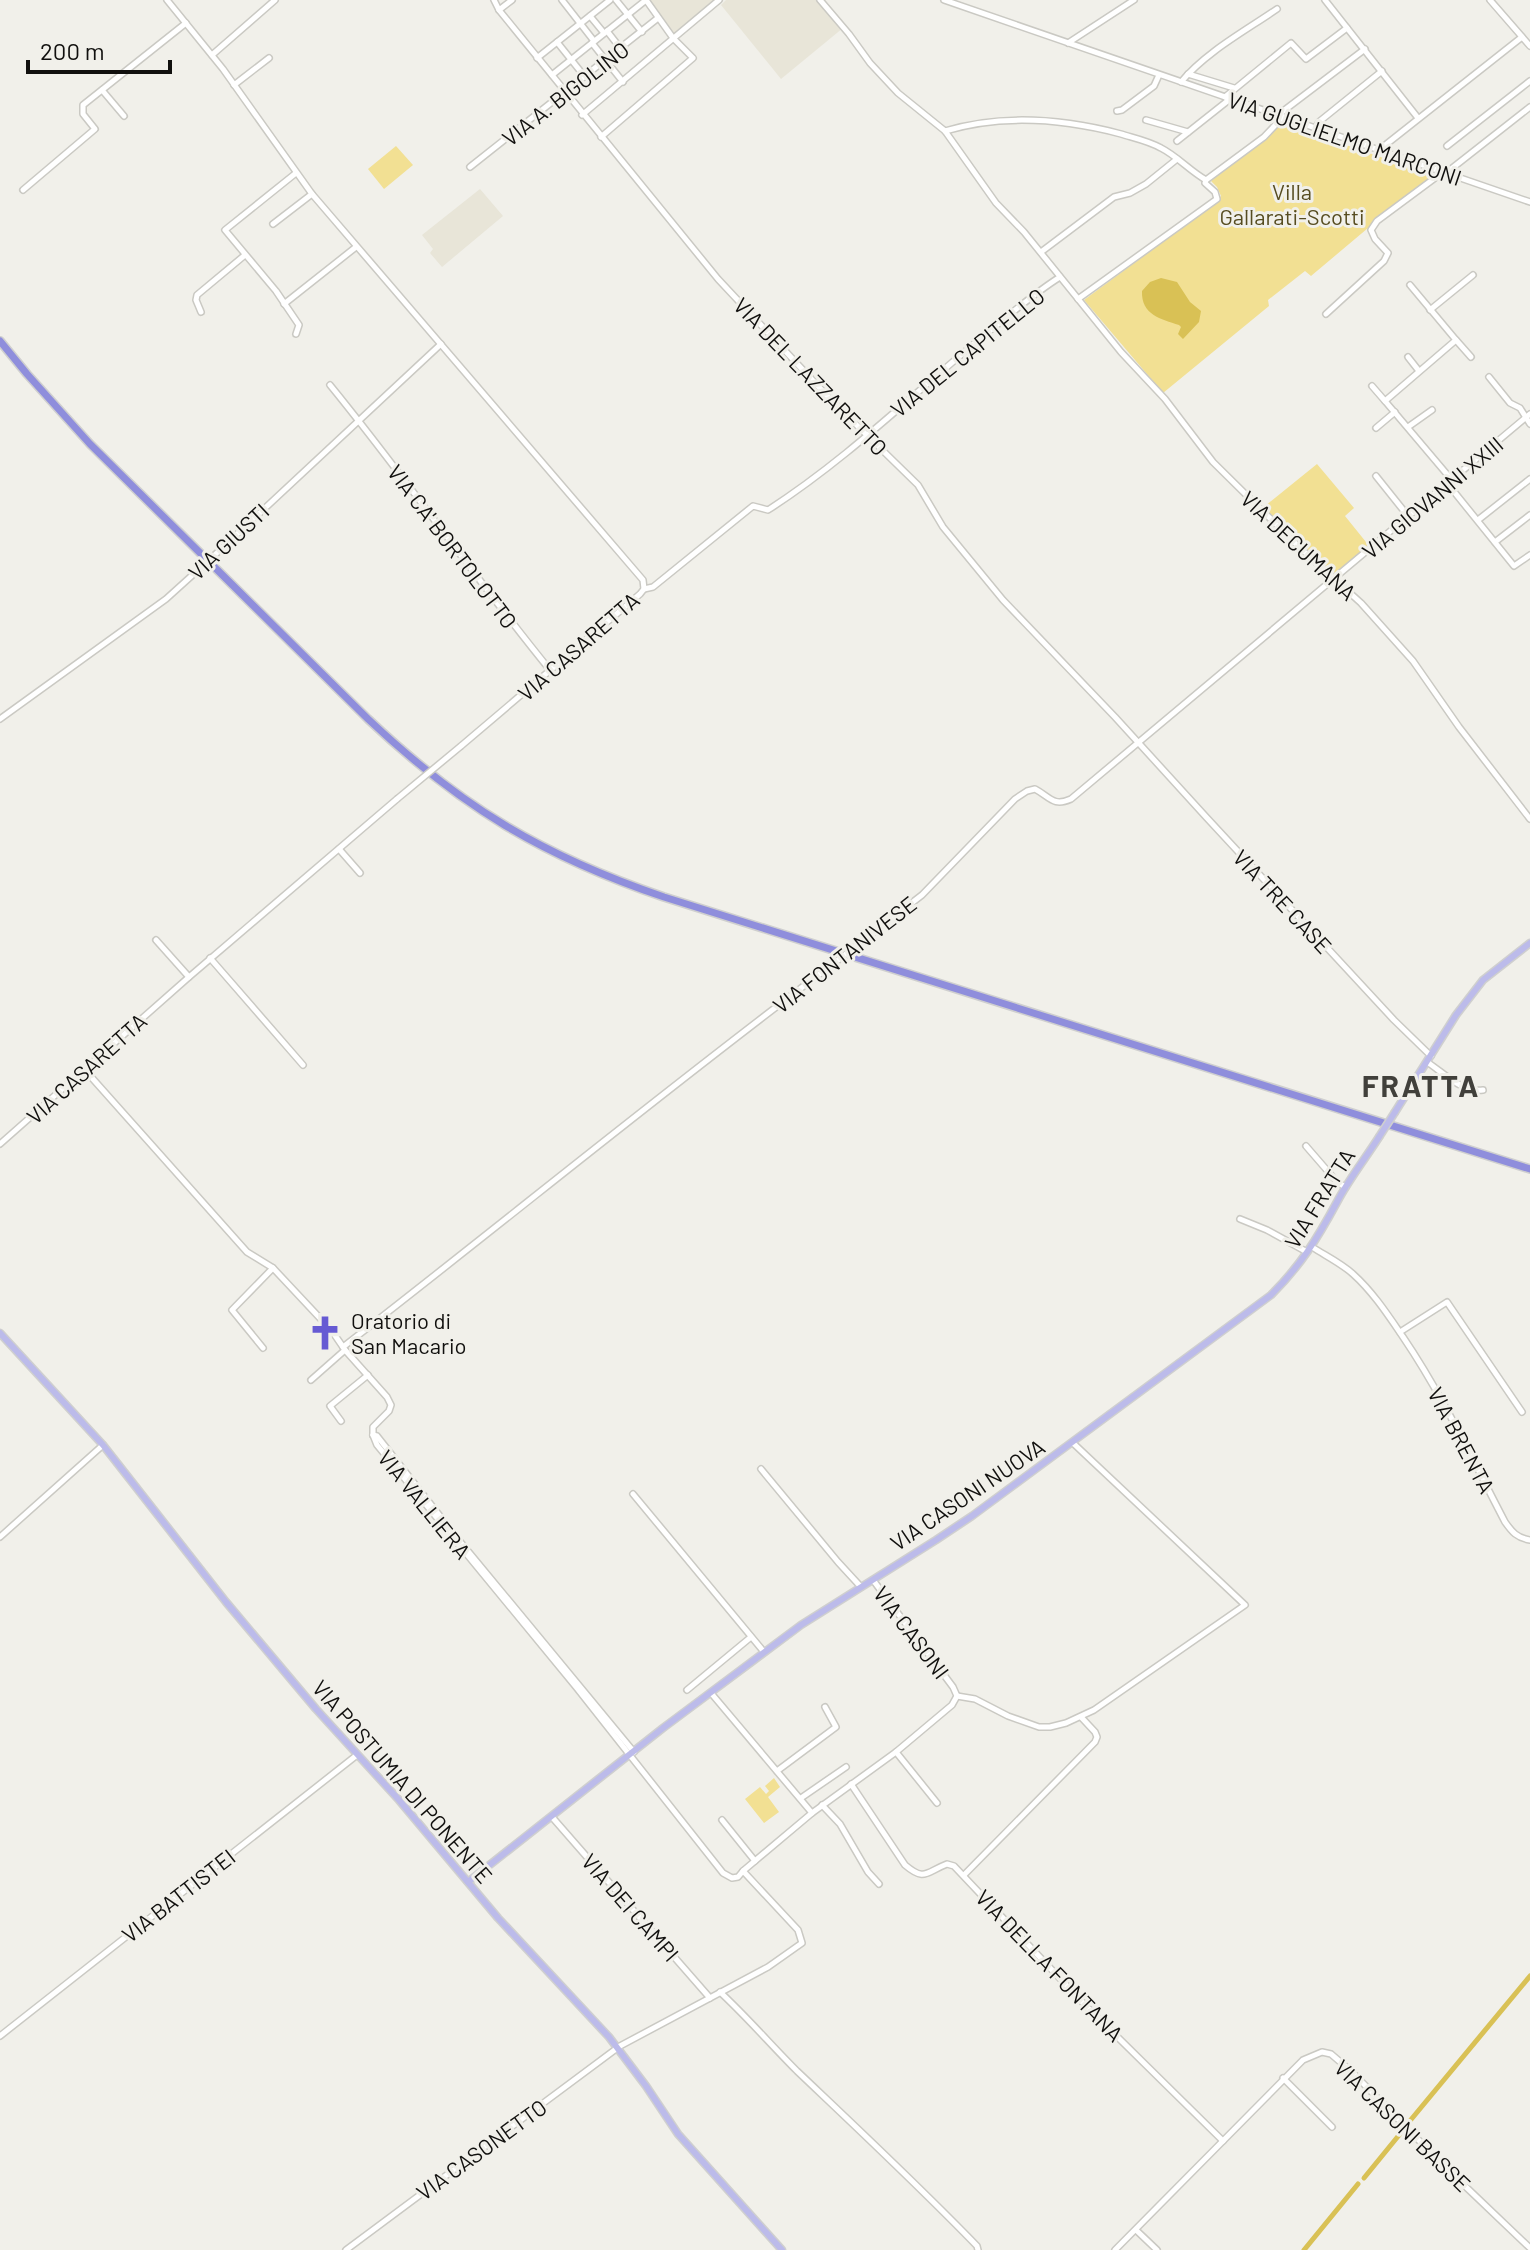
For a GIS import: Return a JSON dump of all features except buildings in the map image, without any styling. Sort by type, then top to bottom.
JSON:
[{"type":"highway","points":[[0,341],[90,444],[368,719],[448,788],[518,835],[589,869],[664,897],[1530,1169]]},
{"type":"main road","name":"VIA FRATTA","points":[[1092,1429],[1271,1295],[1293,1273],[1456,1015],[1483,980],[1530,943]]},
{"type":"main road","name":"VIA POSTUMIA DI PONENTE","points":[[0,1333],[103,1445],[259,1642],[498,1918],[617,2048],[678,2134],[782,2250]]},
{"type":"main road","name":"VIA CASONI NUOVA","points":[[468,1882],[801,1625],[936,1540],[1092,1429]]},
{"type":"street","name":"VIA CASARETTA","points":[[0,1144],[210,958],[644,589],[643,580],[312,194],[212,55],[167,0]]},
{"type":"street","points":[[212,55],[275,0]]},
{"type":"street","name":"VIA DEL LAZZARETTO","points":[[494,0],[582,115],[649,192],[718,279],[866,435],[918,485],[943,527],[1003,600],[1139,743]]},
{"type":"street","points":[[499,10],[512,0]]},
{"type":"street","points":[[562,0],[623,82]]},
{"type":"street","points":[[616,0],[642,32]]},
{"type":"street","points":[[552,75],[646,0],[673,38],[693,58],[601,137]]},
{"type":"street","points":[[582,115],[719,0]]},
{"type":"street","name":"VIA DECUMANA","points":[[820,0],[898,93],[945,131],[996,203],[1041,252],[1121,352],[1165,399],[1213,462],[1361,603],[1413,661],[1530,819]]},
{"type":"street","name":"VIA GUGLIELMO MARCONI","points":[[944,0],[1530,202]]},
{"type":"street","points":[[1068,43],[1134,0]]},
{"type":"street","points":[[1325,0],[1418,118]]},
{"type":"street","points":[[1490,0],[1530,46]]},
{"type":"street","points":[[537,58],[607,1]]},
{"type":"street","points":[[1181,82],[1211,55],[1277,9]]},
{"type":"street","points":[[590,16],[621,49]]},
{"type":"street","name":"VIA A. BIGOLINO","points":[[470,167],[658,18]]},
{"type":"street","points":[[23,190],[95,129],[83,114],[83,105],[186,23]]},
{"type":"street","points":[[1177,141],[1228,98],[1234,88],[1291,43],[1306,59],[1347,28]]},
{"type":"street","points":[[1379,150],[1522,37]]},
{"type":"street","points":[[557,42],[585,77]]},
{"type":"street","points":[[1206,180],[1264,137],[1280,116],[1365,49]]},
{"type":"street","points":[[234,85],[269,58]]},
{"type":"street","points":[[1315,128],[1382,71]]},
{"type":"street","points":[[1188,74],[1234,88]]},
{"type":"street","points":[[1117,111],[1154,86],[1159,75]]},
{"type":"street","points":[[1447,146],[1530,81]]},
{"type":"street","points":[[102,90],[124,116]]},
{"type":"street","points":[[1326,314],[1384,261],[1388,253],[1371,230],[1377,221],[1530,107]]},
{"type":"street","points":[[1146,120],[1189,132]]},
{"type":"street","points":[[945,131],[968,124],[1000,121],[1087,125],[1159,146],[1206,180],[1217,199],[1078,299]]},
{"type":"street","points":[[1041,252],[1114,197],[1146,184],[1177,159]]},
{"type":"street","points":[[296,173],[225,230],[276,291],[299,325],[296,334]]},
{"type":"street","points":[[273,224],[312,194]]},
{"type":"street","points":[[284,304],[356,247]]},
{"type":"street","points":[[201,312],[197,295],[245,255]]},
{"type":"street","points":[[1430,310],[1473,275]]},
{"type":"street","name":"VIA DEL CAPITELLO","points":[[644,589],[661,581],[753,506],[768,510],[783,501],[1060,277]]},
{"type":"street","points":[[1410,285],[1471,357]]},
{"type":"street","points":[[1385,401],[1456,340]]},
{"type":"street","name":"VIA GIUSTI","points":[[0,719],[159,604],[441,344]]},
{"type":"street","points":[[1408,357],[1419,371]]},
{"type":"street","points":[[1489,377],[1510,403],[1528,416],[1530,424]]},
{"type":"street","name":"VIA CA' BORTOLOTTO","points":[[330,385],[550,670]]},
{"type":"street","points":[[1372,386],[1407,426],[1514,566],[1530,555]]},
{"type":"street","points":[[1407,426],[1432,410]]},
{"type":"street","points":[[1376,428],[1395,412]]},
{"type":"street","name":"VIA GIOVANNI XXIII","points":[[1334,580],[1528,416]]},
{"type":"street","points":[[1376,476],[1408,516]]},
{"type":"street","points":[[1478,520],[1530,479]]},
{"type":"street","points":[[1495,542],[1530,515]]},
{"type":"street","name":"VIA FONTANIVESE","points":[[311,1380],[344,1348],[684,1077],[922,895],[1015,799],[1035,789],[1051,800],[1062,803],[1071,799],[1334,580]]},
{"type":"street","name":"VIA TRE CASE","points":[[1139,743],[1429,1059],[1463,1087],[1473,1091],[1483,1090]]},
{"type":"street","points":[[339,849],[360,873]]},
{"type":"street","points":[[156,940],[189,977]]},
{"type":"street","points":[[210,958],[303,1065]]},
{"type":"street","points":[[84,1069],[247,1252],[273,1268],[368,1375],[330,1406],[341,1421]]},
{"type":"street","points":[[1306,1146],[1338,1183],[1346,1187]]},
{"type":"street","name":"VIA BRENTA","points":[[1240,1219],[1342,1265],[1386,1310],[1453,1419],[1505,1522],[1512,1533],[1530,1540]]},
{"type":"street","points":[[263,1348],[232,1310],[273,1268]]},
{"type":"street","points":[[1400,1332],[1447,1302],[1522,1412]]},
{"type":"street","name":"VIA VALLIERA","points":[[368,1375],[391,1405],[373,1427],[373,1435],[377,1436],[632,1753],[723,1873],[732,1878],[743,1871]]},
{"type":"street","points":[[957,1696],[975,1699],[1039,1727],[1050,1727],[1081,1717],[1245,1605],[1073,1443]]},
{"type":"street","points":[[0,1537],[103,1445]]},
{"type":"street","points":[[761,1469],[861,1587]]},
{"type":"street","points":[[633,1494],[764,1652]]},
{"type":"street","name":"VIA CASONI","points":[[743,1871],[822,1805],[896,1752],[952,1705],[957,1696],[873,1580]]},
{"type":"street","points":[[687,1690],[751,1637]]},
{"type":"street","points":[[711,1693],[812,1813]]},
{"type":"street","points":[[777,1771],[836,1727],[825,1707]]},
{"type":"street","name":"VIA DELLA FONTANA","points":[[1081,1717],[1095,1732],[1095,1742],[964,1875],[1085,2005],[1223,2141]]},
{"type":"street","points":[[896,1752],[937,1803]]},
{"type":"street","name":"VIA BATTISTEI","points":[[0,2036],[357,1755]]},
{"type":"street","points":[[801,1798],[846,1767]]},
{"type":"street","points":[[851,1784],[905,1865],[915,1874],[924,1875],[947,1864],[964,1875]]},
{"type":"street","points":[[822,1805],[840,1824],[868,1872],[879,1884]]},
{"type":"street","name":"VIA DEI CAMPI","points":[[552,1817],[710,1998]]},
{"type":"street","points":[[722,1820],[755,1861]]},
{"type":"street","points":[[743,1871],[798,1930],[802,1943],[768,1967],[720,1992],[933,2200],[978,2250]]},
{"type":"street","name":"VIA CASONETTO","points":[[346,2250],[617,2048],[720,1992]]},
{"type":"street","name":"VIA CASONI BASSE","points":[[1115,2250],[1283,2078],[1303,2060],[1322,2052],[1331,2054],[1352,2072],[1530,2248]]},
{"type":"street","points":[[1283,2078],[1332,2127]]},
{"type":"street","points":[[1136,2230],[1157,2250]]},
{"type":"shaded area","points":[[648,0],[716,0],[674,36]]},
{"type":"shaded area","points":[[726,0],[818,0],[843,28],[781,79],[721,5]]},
{"type":"shaded area","points":[[480,189],[503,216],[442,267],[430,253],[433,249],[422,235]]},
{"type":"shaded area","points":[[1161,278],[1177,282],[1190,302],[1201,311],[1199,322],[1183,339],[1178,334],[1179,325],[1153,315],[1145,306],[1142,291],[1150,282]]},
{"type":"green space","name":"Villa Gallarati-Scotti","points":[[1283,123],[1435,176],[1311,276],[1305,271],[1268,300],[1269,306],[1163,393],[1084,300],[1214,204],[1221,196],[1211,181]]},
{"type":"green space","points":[[396,146],[413,165],[384,189],[368,169]]},
{"type":"green space","points":[[1317,464],[1354,508],[1345,516],[1370,547],[1337,574],[1325,567],[1263,510]]},
{"type":"green space","points":[[774,1778],[780,1787],[768,1797],[779,1812],[764,1823],[745,1799],[760,1787],[766,1794],[769,1791],[765,1786]]},
{"type":"waterway","points":[[1409,2122],[1530,1976]]},
{"type":"waterway","points":[[1364,2178],[1404,2129]]},
{"type":"waterway","points":[[1304,2250],[1358,2184]]},
{"type":"place","name":"Oratorio di San Macario","points":[[325,1333]]},
{"type":"district","name":"FRATTA","points":[[1421,1085]]}]
